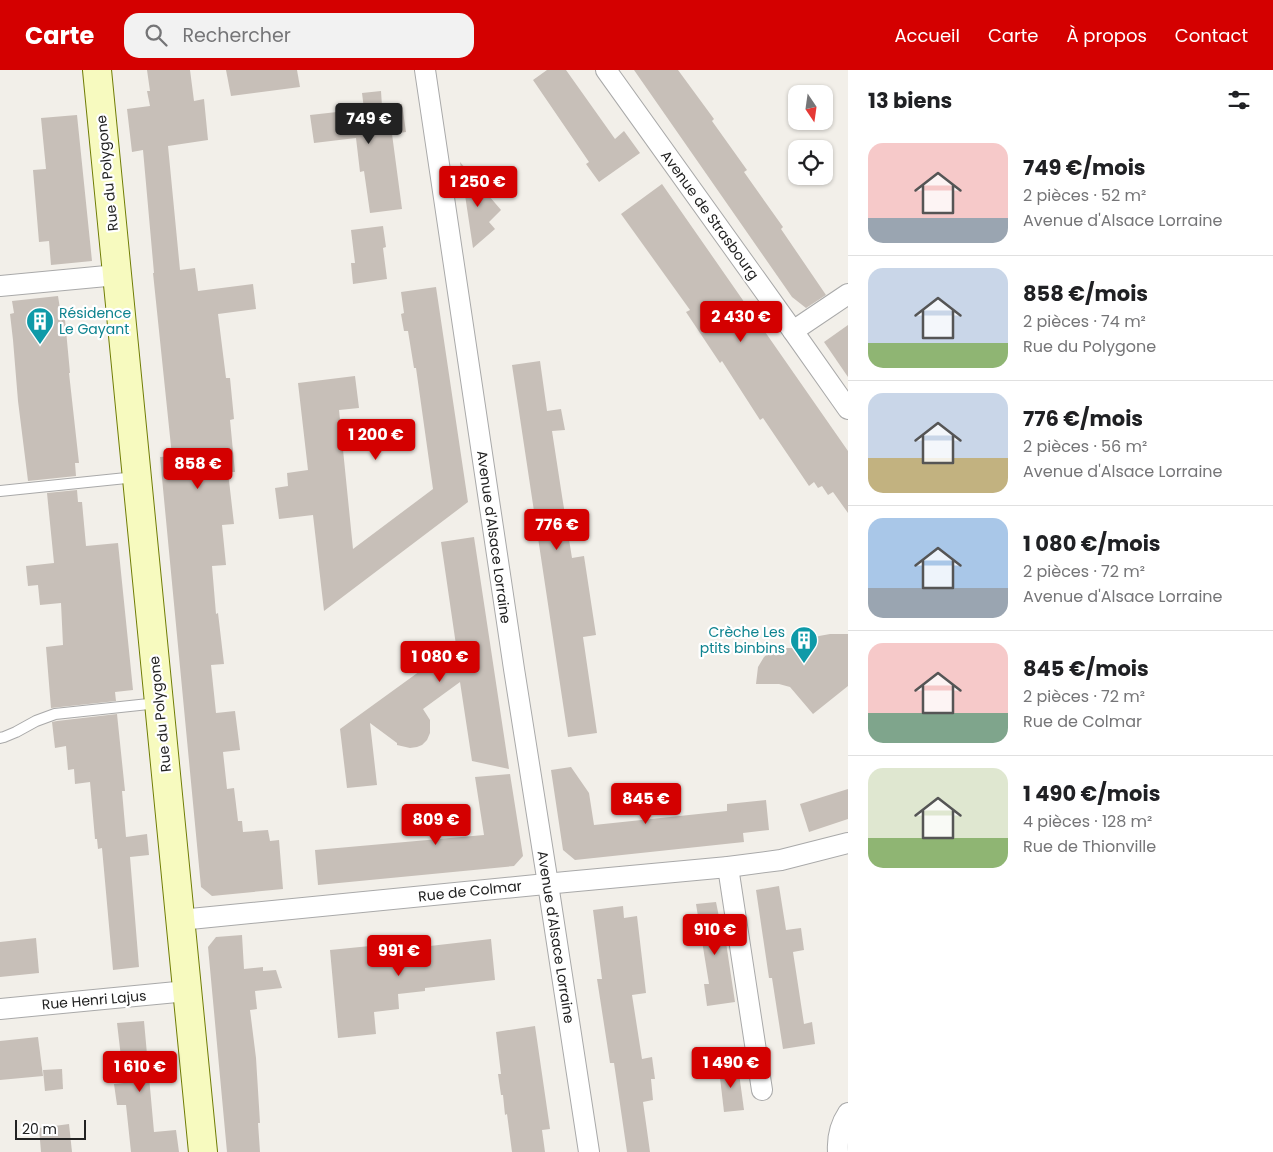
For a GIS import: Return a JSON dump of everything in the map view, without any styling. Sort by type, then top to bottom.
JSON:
[{"type":"street","name":"Rue du Polygone","points":[[97,70],[203,1152]]},
{"type":"street","name":"Avenue d'Alsace Lorraine","points":[[426,70],[514,669],[589,1152]]},
{"type":"street","name":"Avenue de Strasbourg","points":[[606,70],[848,409]]},
{"type":"street","points":[[0,286],[117,275]]},
{"type":"street","points":[[793,331],[848,294]]},
{"type":"street","name":"Rue de Colmar","points":[[180,920],[728,867],[781,860],[848,843]]},
{"type":"street","points":[[728,867],[762,1090]]},
{"type":"street","name":"Rue Henri Lajus","points":[[0,1009],[187,991]]},
{"type":"street","points":[[838,1152],[838,1138],[841,1125],[848,1113]]},
{"type":"lane","points":[[0,491],[136,477]]},
{"type":"lane","points":[[0,738],[54,714],[159,703]]},
{"type":"building","points":[[147,70],[190,70],[194,101],[204,99],[208,140],[168,146],[180,270],[195,268],[198,291],[253,284],[256,309],[218,314],[226,378],[230,378],[234,419],[230,420],[235,472],[228,472],[234,524],[222,525],[226,565],[212,566],[216,614],[218,613],[224,664],[211,665],[216,713],[235,711],[240,750],[223,752],[227,789],[234,788],[238,821],[242,821],[243,832],[268,830],[270,841],[279,840],[283,889],[212,896],[201,887],[160,457],[172,456],[153,273],[143,150],[132,152],[127,109],[150,106],[147,91],[150,91]]},
{"type":"building","points":[[226,70],[297,70],[300,87],[231,96]]},
{"type":"building","points":[[547,70],[566,70],[615,139],[624,131],[640,153],[599,182],[586,164],[589,162],[533,80]]},
{"type":"building","points":[[634,70],[678,70],[714,119],[712,121],[747,170],[744,172],[783,227],[781,229],[826,295],[806,308],[792,297]]},
{"type":"building","points":[[381,91],[382,106],[402,104],[406,132],[392,134],[402,209],[370,213],[364,171],[360,172],[356,138],[314,143],[310,115],[364,109],[362,93]]},
{"type":"building","points":[[77,115],[92,261],[51,265],[49,241],[39,242],[33,170],[46,169],[41,118]]},
{"type":"building","points":[[460,162],[501,210],[489,222],[495,229],[473,248]]},
{"type":"building","points":[[662,184],[848,451],[848,513],[833,492],[828,495],[822,486],[818,488],[814,482],[809,486],[763,418],[760,420],[722,361],[720,363],[686,312],[690,310],[621,214]]},
{"type":"building","points":[[383,226],[386,247],[383,248],[387,279],[353,284],[351,263],[355,263],[351,230]]},
{"type":"building","points":[[436,287],[468,502],[324,611],[313,515],[279,519],[275,488],[288,486],[287,473],[308,470],[298,383],[355,376],[359,408],[339,410],[353,549],[433,489],[416,368],[414,368],[408,331],[404,331],[401,314],[404,313],[401,292]]},
{"type":"building","points":[[58,296],[60,309],[64,309],[79,463],[75,463],[76,476],[28,481],[10,314],[14,313],[12,301]]},
{"type":"building","points":[[848,325],[848,377],[824,342]]},
{"type":"building","points":[[540,361],[547,411],[561,409],[565,430],[552,431],[562,496],[572,558],[584,556],[596,635],[583,637],[597,733],[568,737],[512,365]]},
{"type":"building","points":[[77,490],[78,502],[82,502],[86,546],[118,543],[133,690],[115,692],[116,701],[51,708],[46,647],[63,645],[61,603],[40,605],[38,585],[28,586],[26,566],[54,563],[47,493]]},
{"type":"building","points":[[474,537],[509,769],[472,761],[460,682],[423,709],[430,720],[430,733],[422,745],[410,748],[397,745],[397,743],[370,723],[377,785],[347,788],[340,729],[456,645],[441,542]]},
{"type":"building","name":"Crèche Les ptits binbins","points":[[830,634],[848,634],[848,686],[813,714],[790,687],[779,684],[756,684],[758,667],[764,657],[770,652],[783,648],[798,648],[811,639]]},
{"type":"building","points":[[117,714],[125,791],[122,791],[126,837],[147,834],[149,855],[130,857],[139,967],[113,970],[102,848],[98,849],[97,839],[95,839],[90,782],[75,784],[74,769],[68,770],[66,746],[55,748],[52,722]]},
{"type":"building","points":[[571,767],[589,793],[594,825],[727,811],[727,804],[766,800],[769,830],[743,833],[744,842],[575,860],[563,850],[551,770]]},
{"type":"building","points":[[510,774],[523,856],[514,866],[318,885],[315,850],[484,835],[475,777]]},
{"type":"building","points":[[848,789],[848,819],[809,832],[800,804]]},
{"type":"building","points":[[779,886],[786,930],[801,928],[804,950],[793,952],[804,1024],[812,1022],[815,1044],[783,1049],[772,978],[769,978],[756,890]]},
{"type":"building","points":[[716,902],[719,917],[722,916],[735,1002],[707,1006],[704,984],[709,984],[696,904]]},
{"type":"building","points":[[623,906],[624,918],[637,916],[646,993],[632,995],[642,1059],[652,1057],[655,1079],[651,1079],[653,1100],[643,1102],[650,1152],[627,1152],[614,1063],[610,1063],[597,979],[602,979],[593,910]]},
{"type":"building","points":[[242,935],[244,969],[263,967],[263,971],[276,970],[282,988],[255,991],[257,1009],[250,1010],[256,1058],[260,1152],[227,1152],[208,947],[216,937]]},
{"type":"building","points":[[36,938],[39,973],[0,977],[0,942]]},
{"type":"building","points":[[491,939],[495,980],[425,988],[425,991],[398,994],[399,1009],[374,1012],[376,1034],[338,1038],[330,950],[420,941],[421,947]]},
{"type":"building","points":[[144,1021],[154,1132],[176,1130],[179,1152],[131,1152],[126,1105],[117,1105],[114,1084],[124,1083],[117,1023]]},
{"type":"building","points":[[535,1026],[550,1129],[542,1130],[545,1152],[512,1152],[507,1114],[505,1115],[498,1074],[501,1074],[496,1032]]},
{"type":"building","points":[[38,1037],[43,1076],[0,1080],[0,1041]]},
{"type":"building","points":[[738,1066],[744,1110],[724,1112],[719,1069]]},
{"type":"building","points":[[62,1069],[63,1089],[45,1091],[43,1070]]},
{"type":"building","points":[[69,1124],[72,1152],[41,1152],[39,1128]]},
{"type":"place","name":"Résidence Le Gayant","points":[[40,345]]},
{"type":"place","name":"Crèche Les ptits binbins","points":[[804,664]]}]
